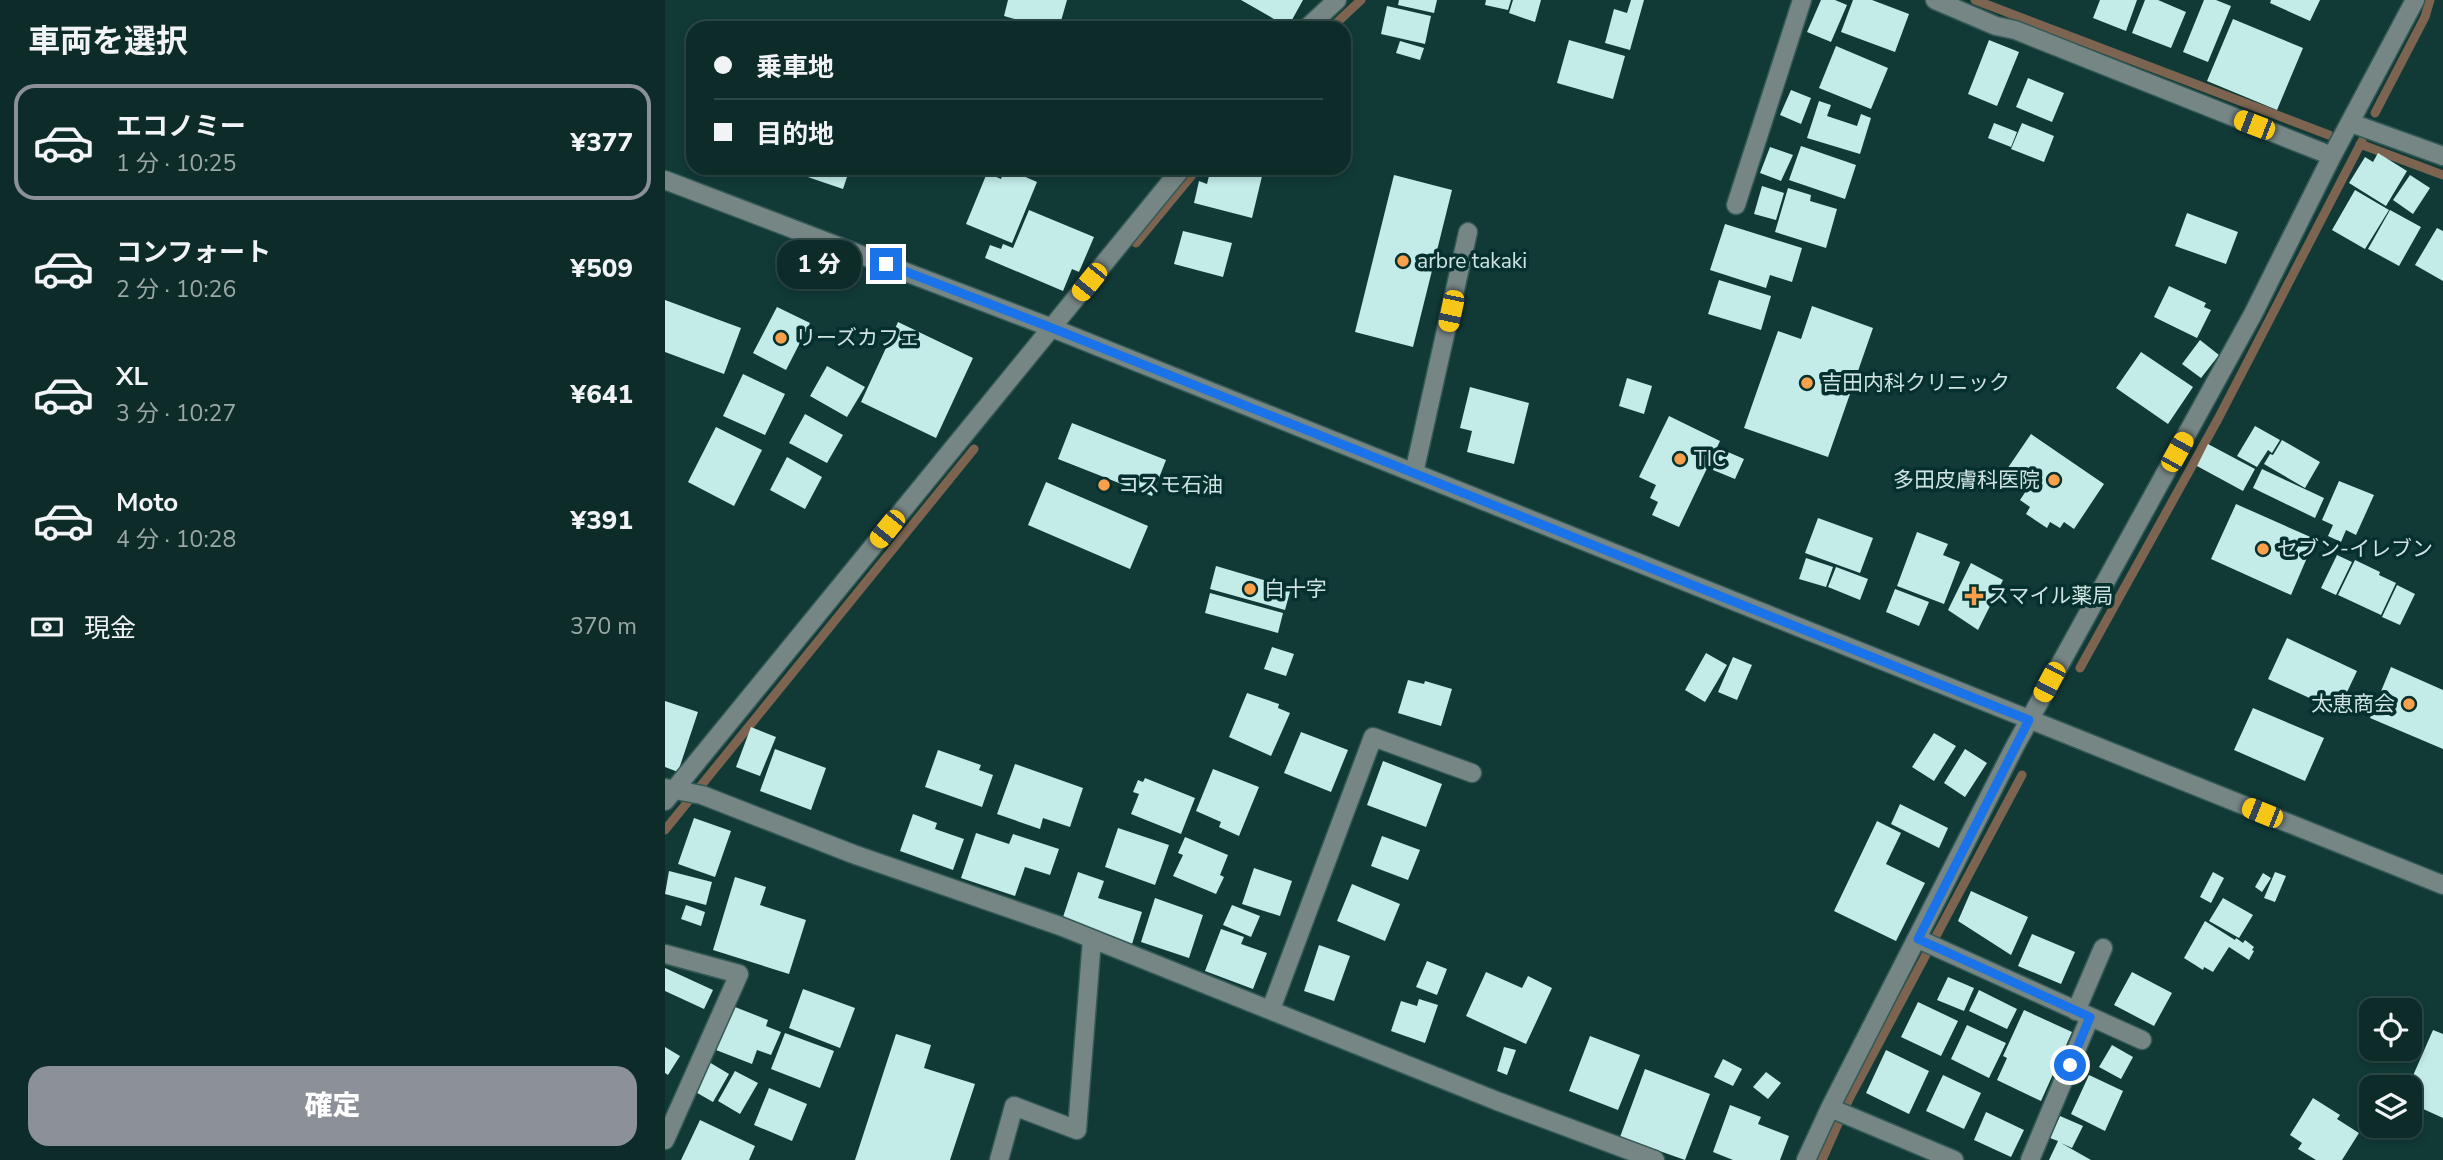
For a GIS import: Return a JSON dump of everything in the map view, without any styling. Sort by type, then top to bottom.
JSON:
[{"type":"street","points":[[1314,21],[1337,0]]},
{"type":"street","points":[[1736,205],[1802,0]]},
{"type":"street","points":[[1935,0],[2332,156]]},
{"type":"street","points":[[1806,1160],[1838,1112],[1928,944],[2029,720],[2253,314],[2332,156],[2415,0]]},
{"type":"street","points":[[2351,123],[2443,156]]},
{"type":"street","points":[[1176,175],[679,793],[1092,939],[1497,1101],[1655,1160]]},
{"type":"street","points":[[665,180],[1052,328],[2443,885]]},
{"type":"street","points":[[1414,473],[1468,232]]},
{"type":"street","points":[[1271,1009],[1373,737],[1472,773]]},
{"type":"street","points":[[999,1160],[1014,1107],[1077,1130],[1092,939]]},
{"type":"street","points":[[1928,944],[2143,1040]]},
{"type":"street","points":[[2030,1160],[2083,1014],[2103,948]]},
{"type":"street","points":[[665,954],[739,974],[665,1140]]},
{"type":"street","points":[[1838,1112],[1954,1160]]},
{"type":"building","points":[[1008,0],[1067,0],[1061,21],[1022,21],[1004,16]]},
{"type":"building","points":[[1241,0],[1303,0],[1291,21],[1278,21]]},
{"type":"building","points":[[1399,0],[1437,0],[1434,13],[1398,5]]},
{"type":"building","points":[[1486,0],[1511,0],[1508,10],[1485,5]]},
{"type":"building","points":[[1513,0],[1541,0],[1535,22],[1509,13]]},
{"type":"building","points":[[1631,0],[1644,0],[1630,50],[1605,43],[1614,9],[1627,13]]},
{"type":"building","points":[[1821,0],[1835,0],[1847,5],[1831,42],[1807,32]]},
{"type":"building","points":[[1853,0],[1872,0],[1909,14],[1895,52],[1841,32]]},
{"type":"building","points":[[2100,0],[2137,0],[2126,31],[2093,18]]},
{"type":"building","points":[[2145,0],[2158,0],[2186,12],[2171,48],[2132,33]]},
{"type":"building","points":[[2204,0],[2216,0],[2231,6],[2208,62],[2183,52]]},
{"type":"building","points":[[2271,0],[2320,0],[2310,21],[2270,3]]},
{"type":"building","points":[[1387,6],[1431,16],[1425,44],[1381,34]]},
{"type":"building","points":[[2233,19],[2303,48],[2277,110],[2207,81]]},
{"type":"building","points":[[1569,40],[1625,56],[1613,99],[1557,83]]},
{"type":"building","points":[[1989,40],[2019,52],[1997,106],[1968,94]]},
{"type":"building","points":[[1400,41],[1424,48],[1420,60],[1396,53]]},
{"type":"building","points":[[1836,46],[1888,68],[1871,109],[1819,88]]},
{"type":"building","points":[[2028,78],[2064,93],[2052,122],[2016,107]]},
{"type":"building","points":[[1791,90],[1811,98],[1801,124],[1780,115]]},
{"type":"building","points":[[1819,101],[1831,105],[1827,116],[1857,126],[1861,114],[1871,118],[1860,154],[1807,138]]},
{"type":"building","points":[[1994,123],[2017,132],[2011,147],[1988,138]]},
{"type":"building","points":[[2022,123],[2054,136],[2044,162],[2011,149]]},
{"type":"building","points":[[1801,146],[1856,165],[1845,199],[1789,180]]},
{"type":"building","points":[[1770,147],[1793,155],[1781,181],[1760,173]]},
{"type":"building","points":[[2378,153],[2407,171],[2386,206],[2349,183],[2365,157],[2373,162]]},
{"type":"building","points":[[802,175],[848,175],[843,189]]},
{"type":"building","points":[[986,175],[1001,179],[1002,175],[1021,175],[1037,182],[1012,243],[966,224]]},
{"type":"building","points":[[1209,175],[1262,175],[1252,218],[1194,203],[1199,181],[1207,184]]},
{"type":"building","name":"arbre takaki","points":[[1394,175],[1452,190],[1413,347],[1355,332]]},
{"type":"building","points":[[2410,175],[2430,188],[2413,214],[2393,200]]},
{"type":"building","points":[[1762,186],[1784,193],[1776,220],[1754,214]]},
{"type":"building","points":[[1788,188],[1811,195],[1810,201],[1837,209],[1826,248],[1775,232]]},
{"type":"building","points":[[2355,190],[2389,210],[2365,249],[2332,230]]},
{"type":"building","points":[[1029,210],[1094,237],[1079,272],[1072,269],[1063,291],[985,258],[990,245],[1001,249],[1003,244],[1013,248]]},
{"type":"building","points":[[2390,210],[2421,227],[2399,266],[2368,249]]},
{"type":"building","points":[[2187,213],[2238,232],[2226,264],[2175,246]]},
{"type":"building","points":[[1725,224],[1802,248],[1792,282],[1770,275],[1766,288],[1710,270]]},
{"type":"building","points":[[2437,228],[2443,231],[2443,281],[2415,265]]},
{"type":"building","points":[[1183,231],[1232,243],[1223,277],[1174,264]]},
{"type":"building","points":[[1719,280],[1771,296],[1761,330],[1708,314]]},
{"type":"building","points":[[2169,286],[2206,303],[2204,307],[2211,310],[2197,338],[2154,317]]},
{"type":"building","points":[[665,300],[741,328],[724,374],[665,352]]},
{"type":"building","name":"吉田内科クリニック","points":[[1812,306],[1873,328],[1828,457],[1744,428],[1778,331],[1801,339]]},
{"type":"building","name":"リーズカフェ","points":[[777,307],[810,323],[786,370],[753,353]]},
{"type":"building","points":[[898,322],[973,358],[936,438],[861,402]]},
{"type":"building","points":[[2200,340],[2219,355],[2201,378],[2182,364]]},
{"type":"building","points":[[2141,352],[2193,387],[2168,424],[2116,388]]},
{"type":"building","points":[[827,366],[865,387],[847,417],[810,396]]},
{"type":"building","points":[[743,374],[785,394],[765,435],[723,416]]},
{"type":"building","points":[[1627,378],[1652,386],[1644,414],[1619,406]]},
{"type":"building","points":[[1470,387],[1529,403],[1514,464],[1467,452],[1472,431],[1460,428]]},
{"type":"building","points":[[805,414],[843,435],[827,463],[789,443]]},
{"type":"building","name":"TIC","points":[[1669,416],[1720,441],[1679,527],[1652,515],[1658,502],[1650,498],[1656,485],[1639,477]]},
{"type":"building","points":[[1072,423],[1166,460],[1152,496],[1058,459]]},
{"type":"building","points":[[2255,426],[2280,440],[2272,453],[2268,450],[2257,467],[2237,456]]},
{"type":"building","points":[[716,427],[762,450],[734,506],[688,482]]},
{"type":"building","name":"多田皮膚科医院","points":[[2031,434],[2104,484],[2074,529],[2064,522],[2060,528],[2050,522],[2047,528],[2026,514],[2030,507],[2020,500],[2026,491],[2003,475]]},
{"type":"building","points":[[2282,440],[2320,462],[2305,488],[2264,464]]},
{"type":"building","points":[[2208,444],[2255,469],[2243,491],[2197,466]]},
{"type":"building","points":[[1721,449],[1744,459],[1735,479],[1713,470]]},
{"type":"building","points":[[787,457],[822,477],[805,509],[770,490]]},
{"type":"building","points":[[2262,469],[2324,498],[2315,518],[2253,488]]},
{"type":"building","points":[[2339,481],[2374,495],[2356,535],[2346,530],[2341,542],[2328,536],[2333,525],[2322,520]]},
{"type":"building","points":[[1046,482],[1148,526],[1130,569],[1028,525]]},
{"type":"building","name":"セブン-イレブン","points":[[2236,504],[2315,539],[2291,595],[2211,559]]},
{"type":"building","points":[[1818,518],[1873,538],[1860,573],[1805,553]]},
{"type":"building","points":[[1917,532],[1948,544],[1943,555],[1960,562],[1944,604],[1897,586]]},
{"type":"building","points":[[2337,555],[2352,562],[2336,595],[2321,588]]},
{"type":"building","points":[[1806,558],[1833,567],[1826,587],[1799,579]]},
{"type":"building","points":[[2355,560],[2396,583],[2381,615],[2338,595]]},
{"type":"building","name":"スマイル薬局","points":[[1971,563],[2003,580],[1978,630],[1948,610]]},
{"type":"building","name":"白十字","points":[[1216,566],[1291,588],[1285,610],[1210,589]]},
{"type":"building","points":[[1836,567],[1868,579],[1860,600],[1828,587]]},
{"type":"building","points":[[2397,585],[2415,594],[2400,625],[2382,617]]},
{"type":"building","points":[[1895,589],[1929,602],[1919,626],[1886,612]]},
{"type":"building","points":[[1210,593],[1283,613],[1278,633],[1205,613]]},
{"type":"building","points":[[2287,638],[2357,671],[2338,711],[2268,679]]},
{"type":"building","points":[[1272,647],[1294,654],[1286,676],[1264,669]]},
{"type":"building","points":[[1706,653],[1727,665],[1705,702],[1685,690]]},
{"type":"building","points":[[1733,657],[1752,665],[1737,700],[1718,692]]},
{"type":"building","name":"太恵商会","points":[[2391,667],[2443,690],[2443,749],[2370,718]]},
{"type":"building","points":[[1408,680],[1424,684],[1425,681],[1452,689],[1441,726],[1398,713]]},
{"type":"building","points":[[1247,693],[1279,704],[1278,708],[1290,713],[1271,756],[1229,737]]},
{"type":"building","points":[[665,701],[698,712],[678,772],[665,767]]},
{"type":"building","points":[[2253,708],[2324,738],[2305,781],[2234,750]]},
{"type":"building","points":[[751,727],[776,737],[760,776],[736,767]]},
{"type":"building","points":[[1301,732],[1348,750],[1331,792],[1284,773]]},
{"type":"building","points":[[1934,733],[1956,746],[1934,781],[1912,767]]},
{"type":"building","points":[[775,749],[826,768],[811,810],[760,791]]},
{"type":"building","points":[[1965,749],[1987,763],[1965,797],[1944,783]]},
{"type":"building","points":[[938,750],[981,765],[979,770],[993,775],[982,807],[925,787]]},
{"type":"building","points":[[1383,761],[1442,784],[1426,827],[1367,805]]},
{"type":"building","points":[[1015,764],[1083,788],[1070,827],[1043,818],[1040,829],[997,814]]},
{"type":"building","points":[[1213,769],[1259,787],[1239,836],[1219,827],[1221,822],[1196,811]]},
{"type":"building","points":[[1145,778],[1195,798],[1181,834],[1131,814],[1139,794],[1133,792],[1138,780],[1143,782]]},
{"type":"building","points":[[1900,804],[1948,828],[1939,848],[1891,824]]},
{"type":"building","points":[[913,814],[937,823],[935,829],[964,839],[953,870],[900,851]]},
{"type":"building","points":[[694,818],[731,831],[715,877],[678,864]]},
{"type":"building","points":[[1877,821],[1901,833],[1886,864],[1925,883],[1896,941],[1834,911]]},
{"type":"building","points":[[1118,828],[1169,845],[1155,885],[1105,867]]},
{"type":"building","points":[[976,833],[1009,844],[1013,834],[1059,849],[1050,875],[1025,867],[1015,896],[961,878]]},
{"type":"building","points":[[1382,836],[1420,850],[1408,880],[1371,866]]},
{"type":"building","points":[[1185,837],[1228,855],[1220,875],[1224,877],[1216,894],[1173,876],[1183,855],[1178,853]]},
{"type":"building","points":[[1254,868],[1292,881],[1280,916],[1242,904]]},
{"type":"building","points":[[669,871],[712,882],[706,905],[665,894]]},
{"type":"building","points":[[1078,872],[1104,881],[1098,898],[1142,912],[1132,944],[1062,920]]},
{"type":"building","points":[[2213,872],[2224,878],[2211,903],[2200,897]]},
{"type":"building","points":[[2275,872],[2286,876],[2275,902],[2264,898]]},
{"type":"building","points":[[2263,873],[2271,878],[2262,892],[2255,887]]},
{"type":"building","points":[[735,877],[766,887],[760,905],[806,920],[789,974],[713,950]]},
{"type":"building","points":[[1352,884],[1400,904],[1385,941],[1337,921]]},
{"type":"building","points":[[1971,891],[2028,917],[2011,955],[1958,921]]},
{"type":"building","points":[[1155,898],[1203,915],[1189,958],[1141,942]]},
{"type":"building","points":[[2223,898],[2253,915],[2239,938],[2209,921]]},
{"type":"building","points":[[686,905],[705,912],[701,926],[681,919]]},
{"type":"building","points":[[1232,905],[1260,916],[1251,937],[1223,925]]},
{"type":"building","points":[[2205,921],[2235,940],[2236,938],[2243,943],[2245,940],[2254,947],[2249,960],[2229,947],[2213,972],[2204,967],[2203,970],[2184,958]]},
{"type":"building","points":[[1221,929],[1244,937],[1241,944],[1267,953],[1253,989],[1205,971]]},
{"type":"building","points":[[2032,934],[2075,952],[2061,984],[2018,966]]},
{"type":"building","points":[[1319,945],[1350,956],[1334,1001],[1304,991]]},
{"type":"building","points":[[1427,961],[1447,969],[1437,995],[1416,987]]},
{"type":"building","points":[[665,968],[713,990],[704,1009],[665,991]]},
{"type":"building","points":[[1486,972],[1522,988],[1528,976],[1552,988],[1526,1044],[1466,1016]]},
{"type":"building","points":[[2132,972],[2172,993],[2154,1026],[2114,1005]]},
{"type":"building","points":[[1948,977],[1974,988],[1964,1011],[1937,1000]]},
{"type":"building","points":[[803,989],[855,1008],[840,1048],[789,1028]]},
{"type":"building","points":[[1979,990],[2017,1009],[2007,1029],[1969,1011]]},
{"type":"building","points":[[1419,999],[1438,1005],[1425,1043],[1391,1031],[1401,1001],[1417,1006]]},
{"type":"building","points":[[1918,1002],[1958,1021],[1941,1056],[1901,1037]]},
{"type":"building","points":[[735,1007],[768,1020],[766,1026],[781,1032],[771,1055],[757,1050],[752,1064],[716,1050]]},
{"type":"building","points":[[2024,1010],[2072,1032],[2041,1101],[1997,1080],[2007,1058],[2003,1056]]},
{"type":"building","points":[[1967,1025],[2006,1043],[1989,1078],[1951,1059]]},
{"type":"building","points":[[2433,1030],[2443,1034],[2443,1118],[2422,1108],[2422,1075],[2413,1075],[2419,1061],[2422,1061]]},
{"type":"building","points":[[785,1033],[834,1051],[820,1088],[771,1069]]},
{"type":"building","points":[[896,1034],[931,1045],[924,1068],[975,1084],[950,1160],[855,1160]]},
{"type":"building","points":[[1590,1036],[1640,1055],[1618,1110],[1569,1091]]},
{"type":"building","points":[[2112,1045],[2133,1057],[2121,1079],[2099,1067]]},
{"type":"building","points":[[665,1047],[680,1056],[668,1075],[665,1073]]},
{"type":"building","points":[[1504,1047],[1516,1050],[1507,1075],[1497,1071]]},
{"type":"building","points":[[1886,1050],[1929,1071],[1909,1114],[1866,1093]]},
{"type":"building","points":[[1723,1059],[1742,1069],[1733,1086],[1714,1077]]},
{"type":"building","points":[[709,1062],[729,1074],[713,1102],[692,1090]]},
{"type":"building","points":[[1645,1069],[1710,1094],[1685,1160],[1620,1137]]},
{"type":"building","points":[[735,1071],[758,1083],[740,1114],[718,1101]]},
{"type":"building","points":[[1766,1072],[1781,1083],[1768,1099],[1753,1087]]},
{"type":"building","points":[[1943,1075],[1981,1093],[1964,1129],[1926,1111]]},
{"type":"building","points":[[2089,1075],[2123,1091],[2105,1131],[2071,1114]]},
{"type":"building","points":[[769,1088],[807,1104],[792,1141],[754,1125]]},
{"type":"building","points":[[2313,1098],[2340,1115],[2337,1119],[2359,1133],[2342,1160],[2316,1160],[2298,1149],[2302,1143],[2290,1135]]},
{"type":"building","points":[[1730,1105],[1761,1117],[1758,1124],[1789,1136],[1780,1160],[1733,1160],[1713,1152]]},
{"type":"building","points":[[1986,1112],[2024,1130],[2011,1157],[1974,1140]]},
{"type":"building","points":[[2060,1116],[2083,1126],[2072,1148],[2061,1143],[2091,1160],[2049,1160],[2058,1141],[2050,1138]]},
{"type":"building","points":[[700,1120],[755,1146],[749,1160],[681,1160]]},
{"type":"waterway","points":[[1338,21],[1361,0]]},
{"type":"waterway","points":[[1975,0],[2329,135]]},
{"type":"waterway","points":[[2375,113],[2425,17],[2430,0]]},
{"type":"waterway","points":[[2080,668],[2218,419],[2362,141]]},
{"type":"waterway","points":[[2360,144],[2443,175]]},
{"type":"waterway","points":[[1136,243],[1192,175]]},
{"type":"waterway","points":[[665,830],[974,449]]},
{"type":"waterway","points":[[1822,1160],[1849,1099],[2022,775]]},
{"type":"place","name":"arbre takaki","points":[[1403,261]]},
{"type":"place","name":"リーズカフェ","points":[[781,338]]},
{"type":"place","name":"吉田内科クリニック","points":[[1807,383]]},
{"type":"place","name":"TIC","points":[[1680,459]]},
{"type":"place","name":"多田皮膚科医院","points":[[2054,480]]},
{"type":"place","name":"コスモ石油","points":[[1104,485]]},
{"type":"place","name":"セブン-イレブン","points":[[2263,549]]},
{"type":"place","name":"白十字","points":[[1250,589]]},
{"type":"place","name":"スマイル薬局","points":[[1974,596]]},
{"type":"place","name":"太恵商会","points":[[2409,704]]},
{"type":"route","points":[[886,264],[2029,720],[1918,939],[2090,1017],[2070,1065]]}]
